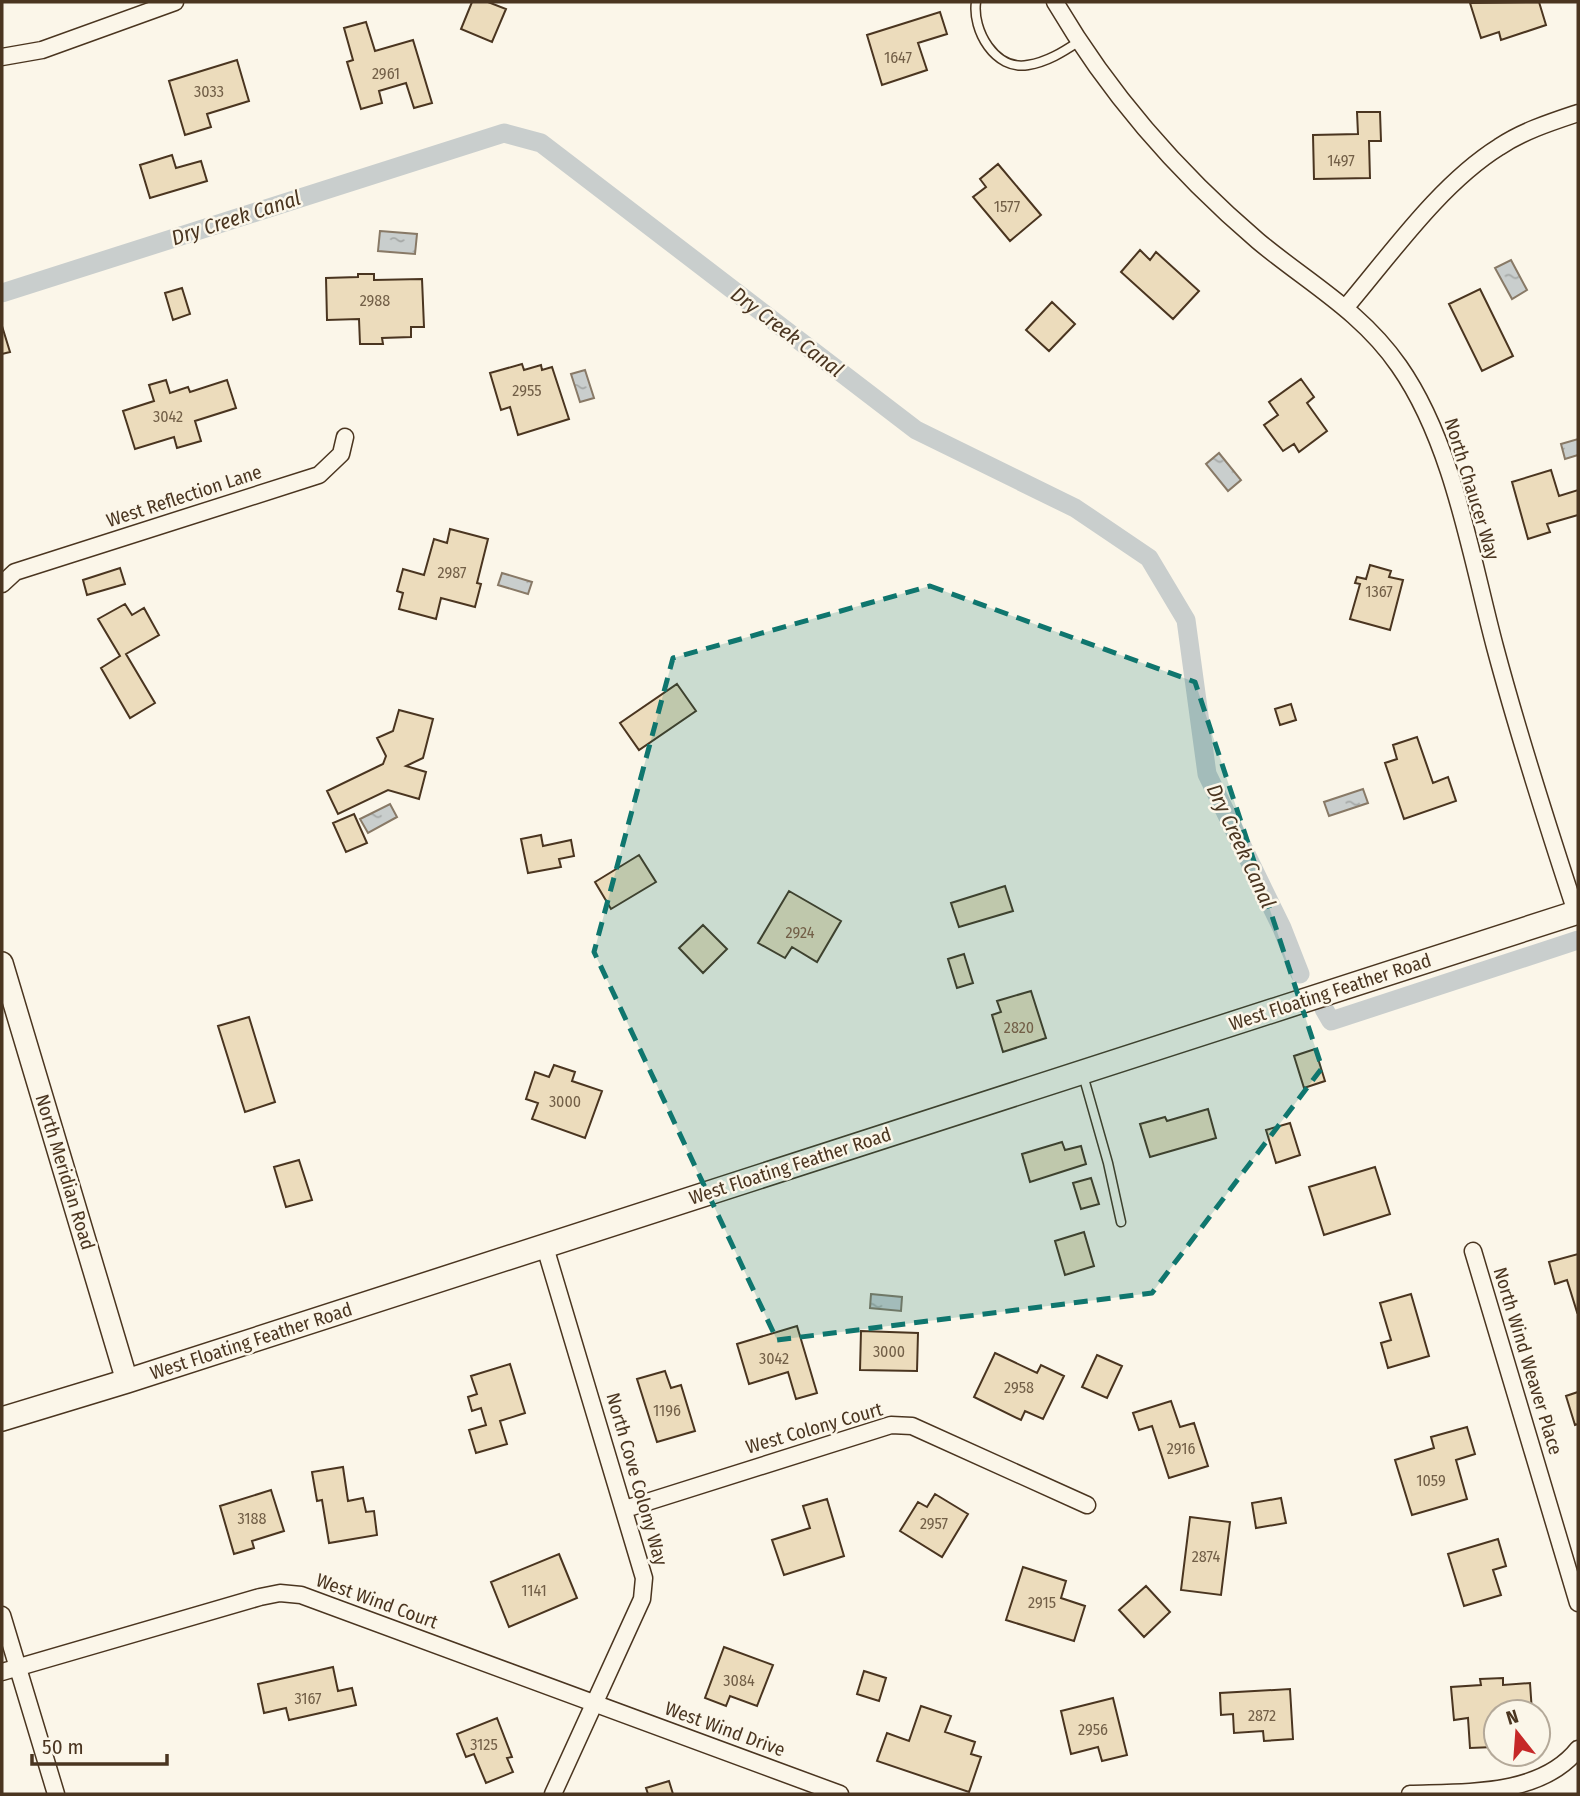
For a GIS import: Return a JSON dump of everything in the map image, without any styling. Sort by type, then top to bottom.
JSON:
[{"type":"main road","name":"West Floating Feather Road","points":[[2,1419],[545,1247],[1577,912]]},
{"type":"street","points":[[2,57],[61,44],[175,2]]},
{"type":"street","name":"North Chaucer Way","points":[[1055,2],[1078,42],[1122,103],[1168,158],[1263,245],[1346,307],[1399,365],[1436,434],[1513,715],[1577,912]]},
{"type":"street","points":[[1346,307],[1444,194],[1478,162],[1522,134],[1578,113]]},
{"type":"street","name":"West Reflection Lane","points":[[2,584],[8,569],[319,475],[341,454],[345,437]]},
{"type":"street","name":"North Meridian Road","points":[[2,963],[127,1381]]},
{"type":"street","name":"North Cove Colony Way","points":[[545,1247],[644,1578],[642,1599],[553,1794]]},
{"type":"street","name":"North Wind Weaver Place","points":[[1473,1251],[1578,1603]]},
{"type":"street","name":"West Colony Court","points":[[625,1508],[891,1425],[912,1426],[1087,1505]]},
{"type":"street","name":"West Wind Court","points":[[10,1670],[280,1593],[301,1595],[596,1703]]},
{"type":"street","points":[[2,1615],[10,1670],[56,1794]]},
{"type":"street","name":"West Wind Drive","points":[[596,1703],[840,1794]]},
{"type":"street","points":[[1410,1794],[1501,1790],[1539,1781],[1558,1771],[1578,1749]]},
{"type":"lane","points":[[976,2],[975,25],[984,44],[1011,63],[1026,66],[1053,58],[1078,42]]},
{"type":"lane","points":[[1082,1072],[1108,1163],[1121,1222]]},
{"type":"highlighted area","points":[[930,586],[1195,682],[1322,1068],[1152,1293],[777,1340],[594,952],[673,658]]},
{"type":"water","points":[[380,231],[417,234],[415,254],[378,251]]},
{"type":"water","points":[[1511,260],[1527,290],[1512,299],[1495,268]]},
{"type":"water","points":[[585,370],[594,398],[580,402],[571,374]]},
{"type":"water","points":[[1578,439],[1578,455],[1565,459],[1561,444]]},
{"type":"water","points":[[1219,453],[1241,480],[1228,491],[1206,464]]},
{"type":"water","points":[[502,573],[532,582],[528,594],[498,585]]},
{"type":"water","points":[[1363,789],[1368,803],[1329,816],[1324,802]]},
{"type":"water","points":[[390,804],[397,817],[368,833],[360,819]]},
{"type":"water","points":[[871,1294],[902,1297],[901,1311],[870,1308]]},
{"type":"building","points":[[472,2],[488,2],[506,9],[492,42],[461,29]]},
{"type":"building","points":[[1539,2],[1546,25],[1501,40],[1499,32],[1481,38],[1470,3]]},
{"type":"building","points":[[940,12],[947,34],[918,43],[927,70],[882,85],[867,35]]},
{"type":"building","points":[[366,22],[375,51],[413,40],[432,103],[414,108],[406,83],[379,91],[382,103],[361,109],[347,62],[353,60],[344,28]]},
{"type":"building","points":[[237,60],[249,101],[207,114],[211,127],[185,135],[169,81]]},
{"type":"building","points":[[1357,112],[1380,112],[1381,141],[1369,141],[1370,178],[1314,179],[1313,135],[1358,134]]},
{"type":"building","points":[[172,155],[176,168],[201,161],[207,181],[150,198],[140,165]]},
{"type":"building","points":[[998,164],[1041,215],[1010,241],[973,197],[986,187],[980,179]]},
{"type":"building","points":[[1140,250],[1150,260],[1156,252],[1199,291],[1173,319],[1121,272]]},
{"type":"building","points":[[358,274],[374,274],[374,280],[422,279],[424,327],[411,327],[411,337],[382,338],[383,344],[360,344],[359,319],[327,320],[326,278],[358,277]]},
{"type":"building","points":[[182,288],[190,314],[173,320],[165,293]]},
{"type":"building","points":[[1480,289],[1513,356],[1482,371],[1449,304]]},
{"type":"building","points":[[1052,302],[1075,324],[1049,351],[1026,330]]},
{"type":"building","points":[[2,326],[10,352],[2,354]]},
{"type":"building","points":[[522,364],[524,370],[541,365],[542,370],[552,367],[569,419],[518,435],[510,407],[501,410],[490,373]]},
{"type":"building","points":[[1301,379],[1314,397],[1307,403],[1327,431],[1299,452],[1294,444],[1283,451],[1264,425],[1278,415],[1269,402]]},
{"type":"building","points":[[166,380],[170,393],[188,387],[190,392],[227,380],[236,408],[195,421],[201,441],[177,448],[174,437],[135,449],[123,411],[154,401],[149,385]]},
{"type":"building","points":[[1551,470],[1559,496],[1578,490],[1578,515],[1547,524],[1550,532],[1528,539],[1512,482]]},
{"type":"building","points":[[450,529],[488,539],[477,583],[481,584],[475,607],[441,598],[436,619],[399,609],[403,593],[397,591],[403,569],[424,575],[434,539],[447,543]]},
{"type":"building","points":[[1370,565],[1391,571],[1389,577],[1403,580],[1390,630],[1350,619],[1360,584],[1355,583],[1357,577],[1366,579]]},
{"type":"building","points":[[120,568],[125,584],[87,595],[83,580]]},
{"type":"building","points":[[125,604],[132,615],[144,608],[159,635],[126,654],[155,703],[130,718],[101,668],[120,656],[98,619]]},
{"type":"building","points":[[677,684],[696,711],[639,750],[620,723]]},
{"type":"building","points":[[1291,704],[1296,720],[1280,725],[1275,709]]},
{"type":"building","points":[[399,710],[433,719],[423,758],[406,766],[426,772],[419,799],[388,790],[338,814],[327,791],[383,764],[386,756],[377,738],[393,731]]},
{"type":"building","points":[[1417,737],[1433,783],[1448,777],[1456,801],[1404,819],[1385,763],[1397,759],[1393,745]]},
{"type":"building","points":[[354,814],[367,843],[346,852],[333,823]]},
{"type":"building","points":[[541,835],[543,846],[571,840],[574,856],[559,859],[561,867],[528,873],[521,839]]},
{"type":"building","points":[[639,855],[656,882],[611,909],[595,882]]},
{"type":"building","points":[[1005,886],[1013,911],[959,927],[951,903]]},
{"type":"building","points":[[789,891],[841,921],[817,962],[792,947],[785,958],[758,943]]},
{"type":"building","points":[[703,925],[727,949],[703,973],[679,948]]},
{"type":"building","points":[[964,954],[973,983],[957,988],[948,959]]},
{"type":"building","points":[[1031,991],[1046,1038],[1003,1052],[992,1015],[1001,1012],[997,1001]]},
{"type":"building","points":[[249,1017],[275,1102],[245,1112],[218,1026]]},
{"type":"building","points":[[1315,1049],[1325,1081],[1304,1088],[1294,1056]]},
{"type":"building","points":[[554,1065],[575,1072],[572,1081],[602,1091],[585,1138],[532,1119],[538,1103],[526,1099],[535,1072],[549,1077]]},
{"type":"building","points":[[1208,1109],[1216,1138],[1150,1157],[1140,1124],[1165,1117],[1167,1121]]},
{"type":"building","points":[[1290,1123],[1300,1155],[1276,1163],[1266,1130]]},
{"type":"building","points":[[1062,1142],[1065,1150],[1081,1146],[1086,1164],[1030,1182],[1022,1154]]},
{"type":"building","points":[[299,1160],[312,1200],[286,1207],[274,1167]]},
{"type":"building","points":[[1375,1167],[1390,1214],[1324,1235],[1309,1187]]},
{"type":"building","points":[[1091,1178],[1099,1204],[1081,1209],[1073,1183]]},
{"type":"building","points":[[1084,1232],[1094,1266],[1065,1275],[1055,1241]]},
{"type":"building","points":[[1578,1254],[1577,1312],[1567,1280],[1555,1284],[1549,1262]]},
{"type":"building","points":[[1411,1294],[1429,1356],[1388,1368],[1381,1343],[1391,1340],[1380,1303]]},
{"type":"building","points":[[797,1326],[817,1393],[796,1399],[788,1372],[749,1384],[737,1344]]},
{"type":"building","points":[[861,1331],[918,1333],[917,1371],[860,1370]]},
{"type":"building","points":[[995,1353],[1037,1373],[1041,1365],[1064,1376],[1043,1419],[1025,1411],[1021,1420],[974,1397]]},
{"type":"building","points":[[1097,1355],[1122,1366],[1107,1398],[1082,1387]]},
{"type":"building","points":[[510,1364],[525,1413],[500,1421],[507,1444],[476,1453],[469,1430],[486,1425],[481,1408],[472,1411],[468,1397],[477,1394],[471,1376]]},
{"type":"building","points":[[665,1371],[671,1388],[681,1385],[695,1431],[657,1442],[637,1379]]},
{"type":"building","points":[[1578,1392],[1578,1424],[1575,1425],[1566,1396]]},
{"type":"building","points":[[1171,1401],[1180,1427],[1194,1423],[1208,1466],[1169,1478],[1152,1426],[1139,1430],[1133,1413]]},
{"type":"building","points":[[1467,1427],[1475,1454],[1456,1460],[1467,1499],[1412,1515],[1395,1460],[1434,1448],[1431,1437]]},
{"type":"building","points":[[343,1467],[348,1501],[363,1498],[366,1512],[374,1511],[377,1535],[329,1543],[322,1500],[317,1501],[312,1472]]},
{"type":"building","points":[[271,1490],[284,1531],[252,1541],[254,1548],[234,1554],[220,1506]]},
{"type":"building","points":[[935,1494],[968,1514],[942,1557],[900,1531],[918,1502],[927,1507]]},
{"type":"building","points":[[1281,1498],[1286,1523],[1256,1528],[1252,1503]]},
{"type":"building","points":[[827,1499],[844,1556],[784,1575],[772,1540],[810,1528],[803,1506]]},
{"type":"building","points":[[1190,1517],[1230,1522],[1221,1595],[1181,1590]]},
{"type":"building","points":[[1498,1539],[1506,1566],[1493,1570],[1501,1595],[1464,1606],[1448,1554]]},
{"type":"building","points":[[559,1554],[577,1598],[509,1627],[491,1582]]},
{"type":"building","points":[[1023,1567],[1066,1581],[1061,1598],[1085,1606],[1074,1641],[1006,1620]]},
{"type":"building","points":[[1146,1586],[1170,1612],[1144,1637],[1119,1610]]},
{"type":"building","points":[[724,1647],[773,1665],[757,1706],[730,1696],[726,1706],[705,1698]]},
{"type":"building","points":[[333,1667],[338,1691],[352,1688],[356,1705],[289,1720],[286,1708],[264,1713],[258,1684]]},
{"type":"building","points":[[864,1671],[886,1678],[879,1701],[857,1694]]},
{"type":"building","points":[[1503,1678],[1503,1685],[1530,1683],[1531,1698],[1482,1698],[1482,1748],[1470,1748],[1468,1718],[1454,1720],[1451,1687],[1481,1685],[1480,1679]]},
{"type":"building","points":[[1290,1689],[1293,1739],[1264,1741],[1263,1731],[1234,1733],[1233,1714],[1221,1715],[1220,1693]]},
{"type":"building","points":[[1113,1698],[1127,1755],[1102,1761],[1098,1747],[1071,1754],[1061,1711]]},
{"type":"building","points":[[921,1706],[951,1716],[945,1732],[975,1742],[971,1754],[981,1757],[969,1792],[877,1761],[887,1733],[909,1741]]},
{"type":"building","points":[[497,1718],[512,1757],[507,1758],[513,1772],[486,1783],[474,1754],[466,1757],[457,1734]]},
{"type":"building","points":[[669,1781],[673,1794],[648,1794],[646,1788]]},
{"type":"waterway","name":"Dry Creek Canal","points":[[2,293],[504,133],[541,143],[916,430],[1075,508],[1149,558],[1186,620],[1207,774],[1282,928],[1300,974]]},
{"type":"waterway","name":"Dry Creek Canal","points":[[1324,1009],[1331,1021],[1578,940]]}]
